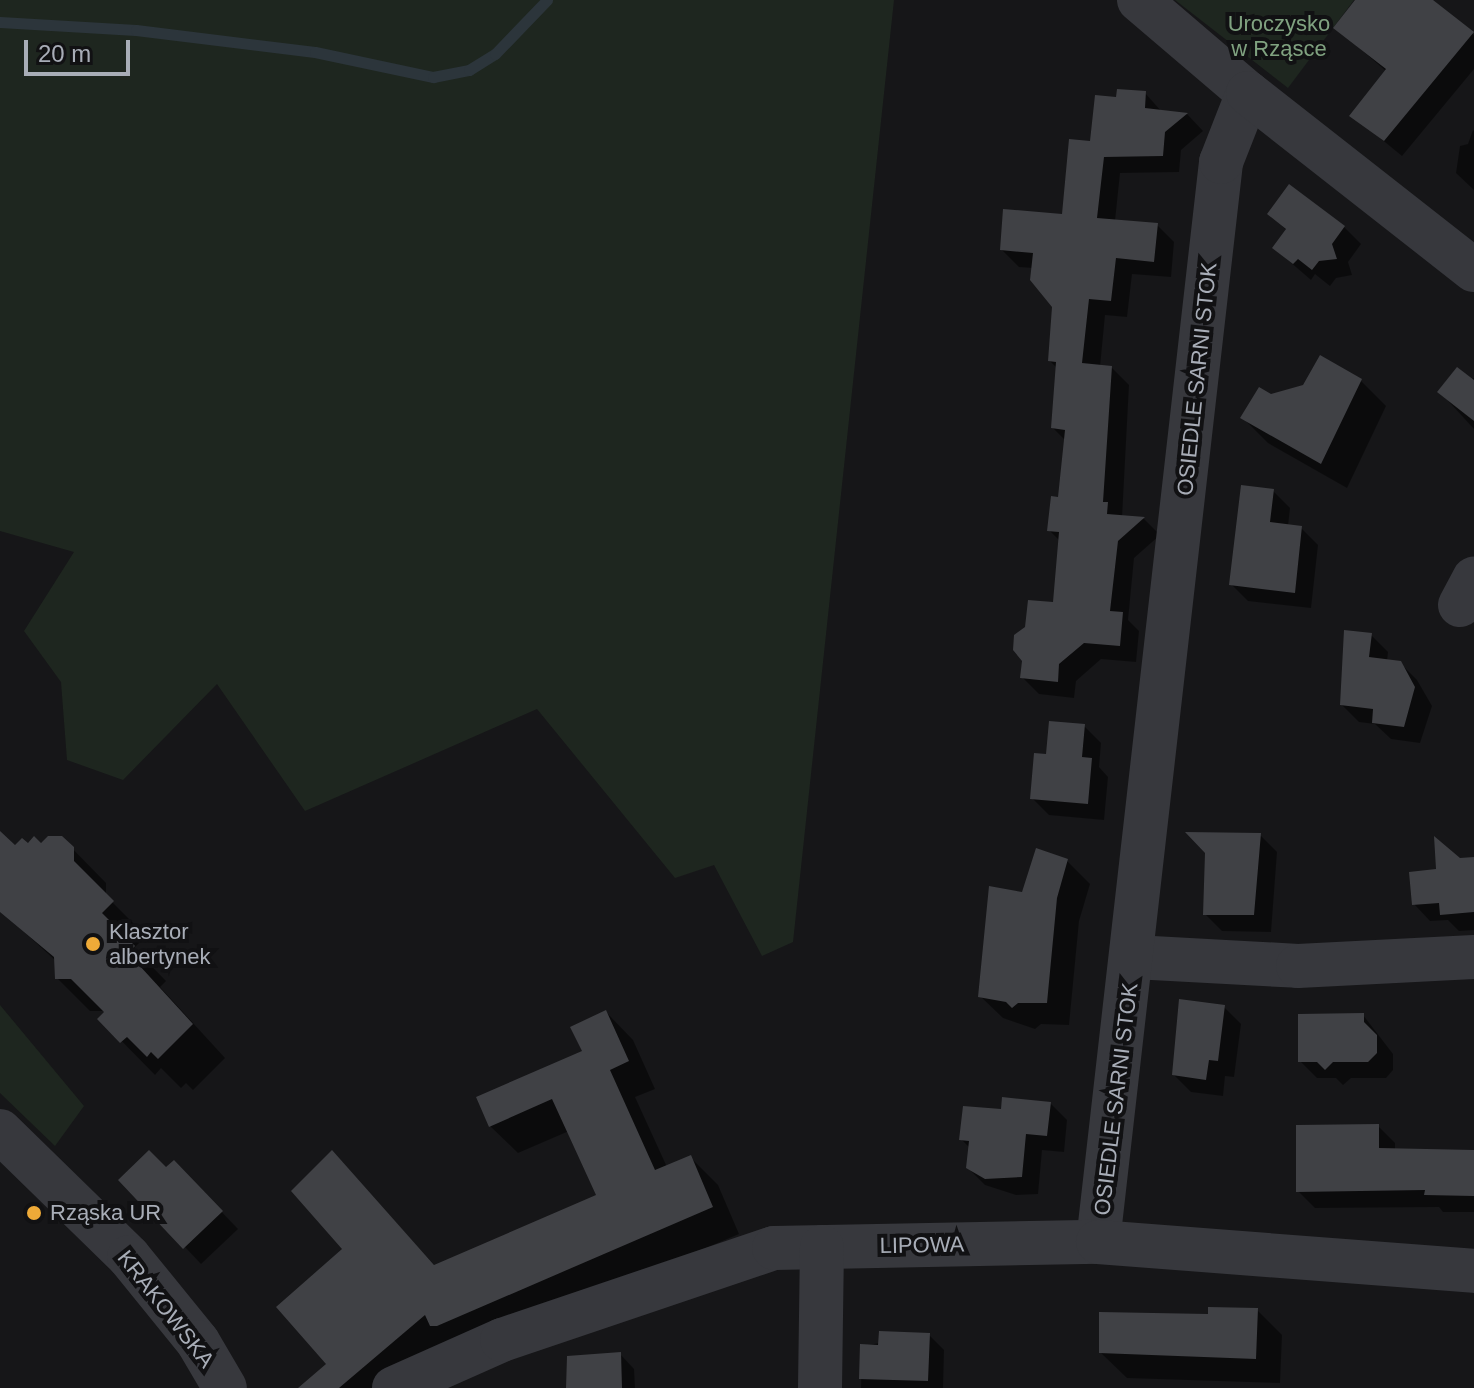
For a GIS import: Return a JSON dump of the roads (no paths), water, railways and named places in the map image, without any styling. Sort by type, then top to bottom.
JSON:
[{"type":"street","points":[[1139,0],[1248,93],[1474,270]]},
{"type":"street","name":"OSIEDLE SARNI STOK","points":[[1098,1242],[1134,957],[1221,162],[1248,93]]},
{"type":"street","name":"OSIEDLE SARNI STOK","points":[[1134,957],[1298,966],[1426,963],[1474,957]]},
{"type":"street","name":"KRAKOWSKA","points":[[0,1131],[129,1257],[198,1342],[225,1388]]},
{"type":"street","name":"LIPOWA","points":[[394,1388],[502,1340],[774,1248],[1098,1242],[1474,1271]]},
{"type":"street","points":[[820,1388],[822,1247]]},
{"type":"waterway","points":[[0,22],[136,30],[315,52],[433,77],[469,70],[495,54],[547,0]]},
{"type":"place","name":"Klasztor albertynek","points":[[93,944]]},
{"type":"place","name":"Rząska UR","points":[[34,1213]]},
{"type":"park label","name":"Uroczysko w Rząsce","points":[[1279,36]]}]
